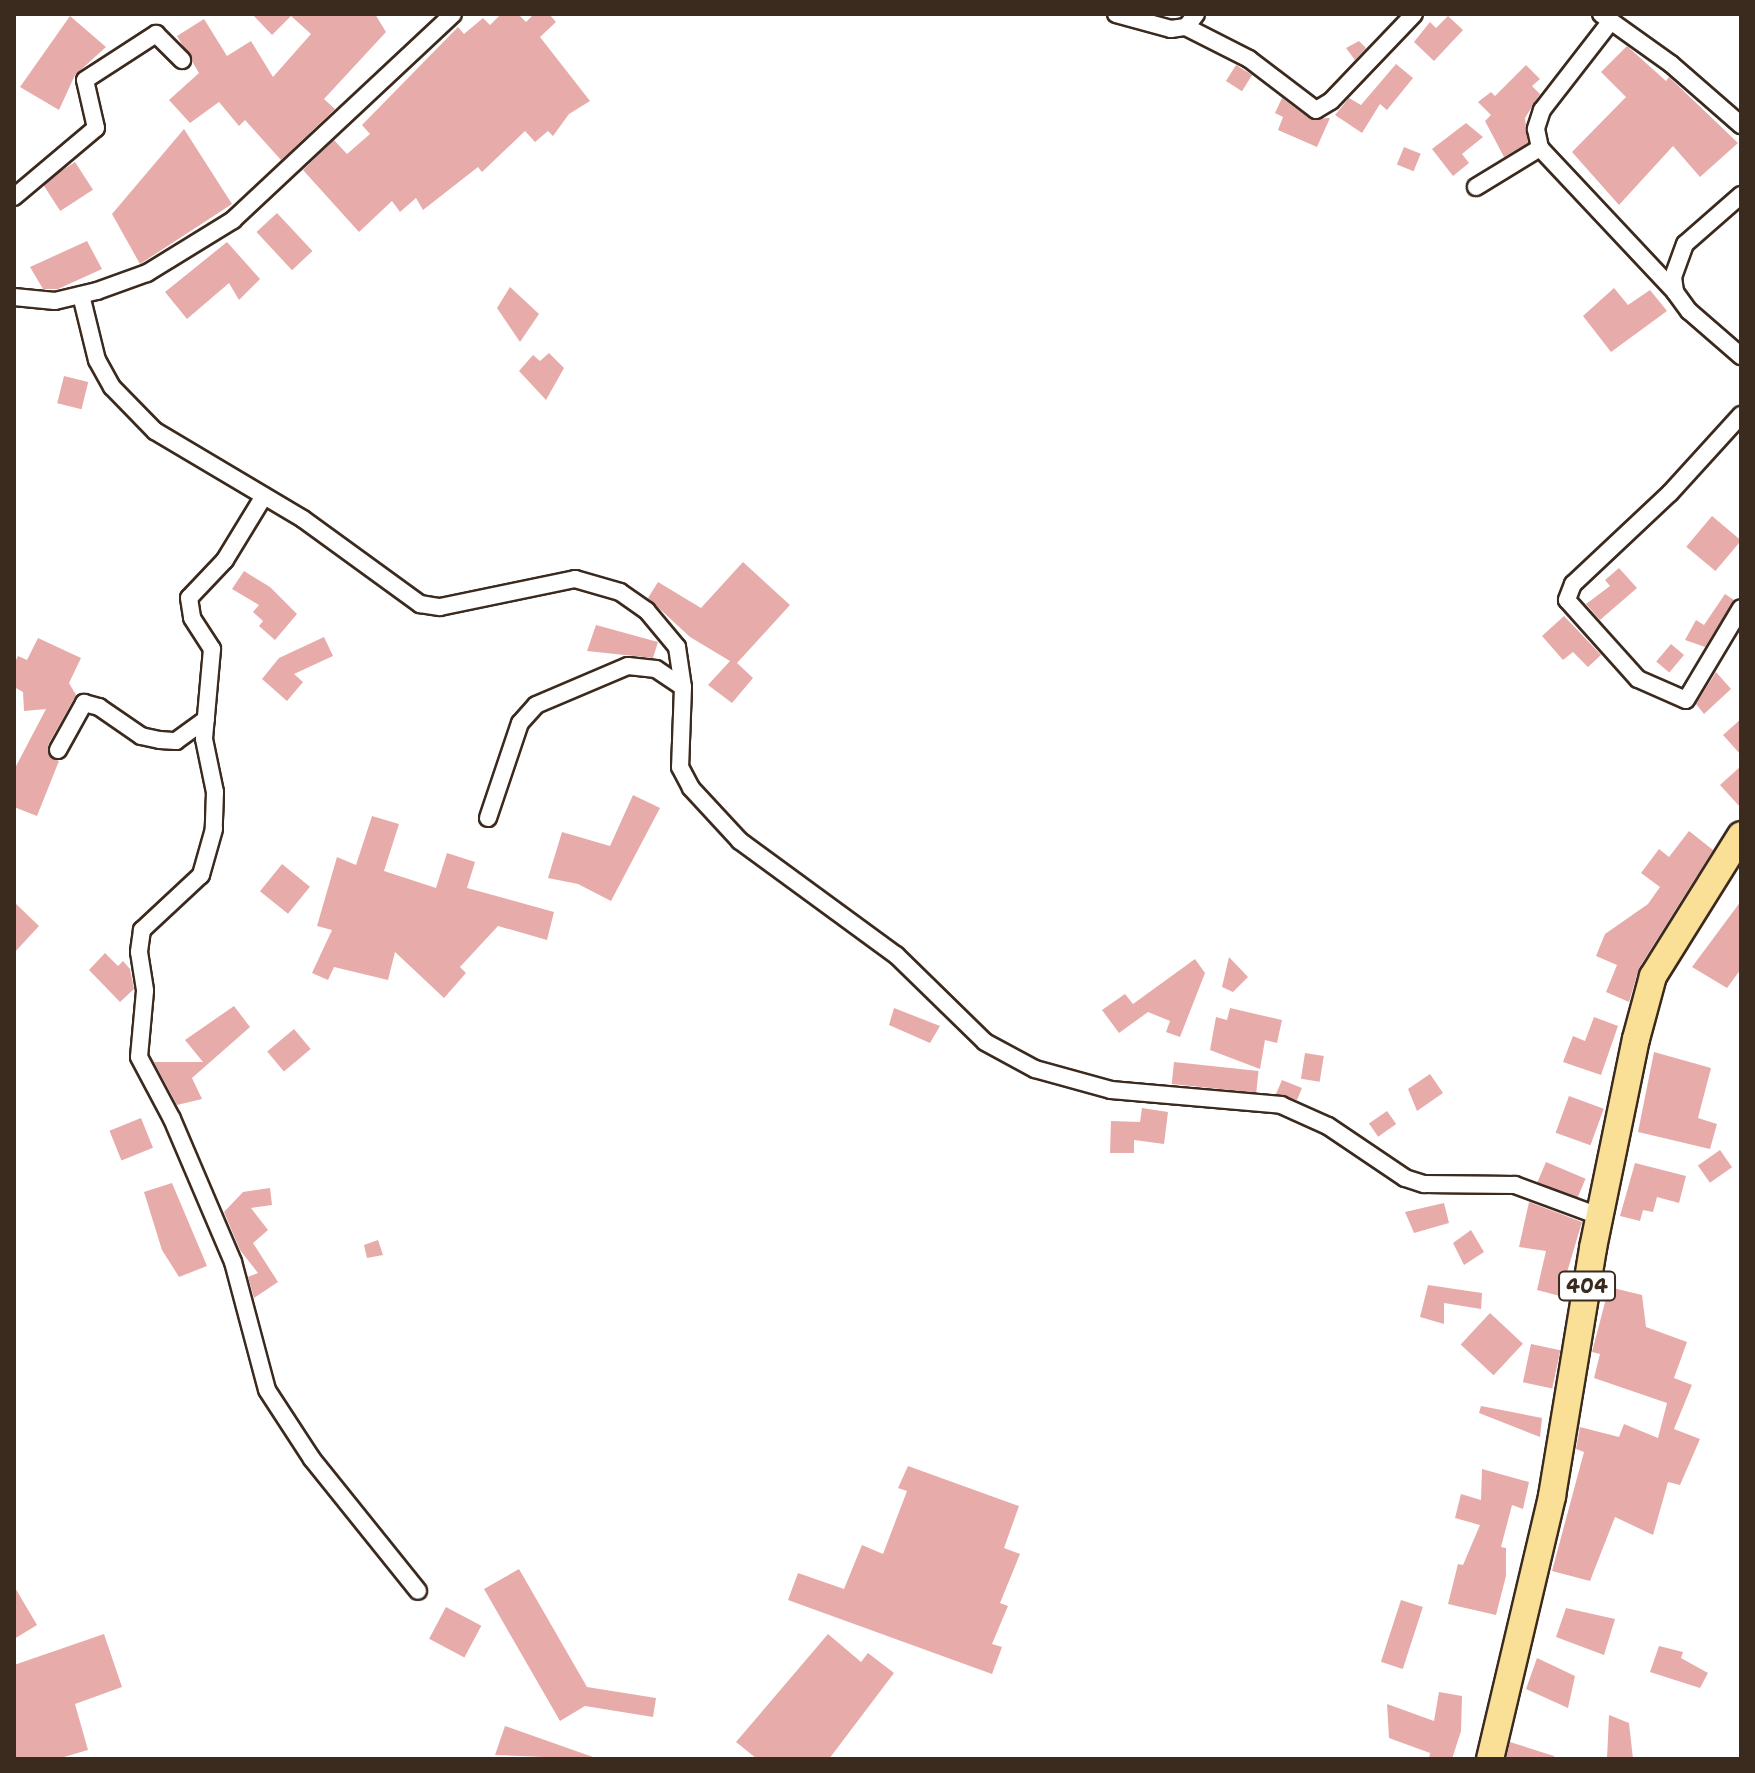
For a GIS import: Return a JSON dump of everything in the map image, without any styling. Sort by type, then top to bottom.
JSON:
[{"type":"main road","name":"404","points":[[1490,1759],[1552,1496],[1599,1216],[1653,976],[1741,835]]},
{"type":"street","points":[[14,297],[55,301],[147,273],[233,220],[453,14]]},
{"type":"street","points":[[1116,14],[1151,27],[1191,20],[1305,105],[1320,110],[1414,14]]},
{"type":"street","points":[[1741,125],[1671,64],[1606,16],[1542,110],[1536,129],[1540,148],[1675,292],[1741,356]]},
{"type":"street","points":[[14,197],[96,128],[85,80],[156,34],[182,60]]},
{"type":"street","points":[[1476,187],[1540,148]]},
{"type":"street","points":[[1675,292],[1674,266],[1685,244],[1741,195]]},
{"type":"street","points":[[81,295],[97,360],[112,387],[155,431],[264,496],[429,607],[575,579],[620,592],[669,632],[677,647],[683,687],[680,767],[691,788],[740,841],[896,955],[985,1042],[1035,1069],[1111,1090],[1281,1105],[1328,1126],[1405,1178],[1424,1184],[1515,1185],[1599,1216]]},
{"type":"street","points":[[1741,415],[1670,493],[1573,584],[1567,600],[1638,679],[1686,700],[1741,608]]},
{"type":"street","points":[[264,496],[225,560],[189,598],[192,618],[212,649],[206,719],[214,829],[201,875],[142,930],[139,952],[145,991],[139,1057],[172,1119],[233,1262],[267,1390],[312,1459],[418,1591]]},
{"type":"street","points":[[488,818],[520,723],[536,705],[628,666],[656,669],[683,687]]},
{"type":"street","points":[[58,750],[84,703],[99,707],[141,736],[160,740],[176,741],[206,719]]},
{"type":"building","points":[[252,14],[375,14],[386,32],[324,99],[335,109],[281,160],[245,120],[239,126],[219,102],[190,123],[169,100],[199,73],[177,36],[204,19],[227,56],[251,41],[273,77],[311,34],[291,16],[272,35]]},
{"type":"building","points":[[501,14],[518,14],[526,22],[534,14],[549,14],[556,22],[540,37],[590,101],[569,114],[553,136],[548,131],[535,142],[525,131],[482,172],[478,167],[423,210],[416,198],[400,212],[392,201],[359,232],[303,170],[334,140],[347,154],[370,134],[362,125],[458,27],[464,34],[483,18],[490,25]]},
{"type":"building","points":[[70,16],[106,47],[75,75],[59,110],[20,87]]},
{"type":"building","points":[[1448,16],[1463,30],[1434,61],[1414,42],[1430,22],[1436,28]]},
{"type":"building","points":[[1359,41],[1366,48],[1355,60],[1346,48]]},
{"type":"building","points":[[1627,46],[1666,81],[1669,77],[1738,143],[1700,177],[1673,146],[1619,205],[1572,152],[1626,97],[1601,72]]},
{"type":"building","points":[[1396,64],[1413,78],[1387,110],[1380,104],[1362,133],[1335,115],[1349,98],[1361,105]]},
{"type":"building","points":[[1236,65],[1252,75],[1242,91],[1226,81]]},
{"type":"building","points":[[1526,65],[1540,79],[1532,86],[1540,94],[1525,118],[1528,143],[1504,157],[1485,121],[1491,115],[1478,102],[1491,92],[1495,96]]},
{"type":"building","points":[[1282,98],[1310,119],[1330,118],[1317,147],[1278,130],[1283,117],[1275,113]]},
{"type":"building","points":[[1466,123],[1483,137],[1462,154],[1469,163],[1453,176],[1432,149]]},
{"type":"building","points":[[184,129],[232,204],[140,264],[112,214]]},
{"type":"building","points":[[1404,147],[1421,154],[1414,171],[1397,165]]},
{"type":"building","points":[[75,162],[93,190],[60,211],[42,183]]},
{"type":"building","points":[[277,213],[312,251],[292,270],[257,232]]},
{"type":"building","points":[[87,241],[102,269],[58,289],[43,289],[30,267]]},
{"type":"building","points":[[227,242],[260,279],[239,300],[229,283],[187,319],[165,292]]},
{"type":"building","points":[[510,287],[539,314],[520,342],[497,308]]},
{"type":"building","points":[[1614,288],[1628,305],[1650,290],[1667,311],[1611,352],[1583,316]]},
{"type":"building","points":[[549,353],[564,368],[546,400],[519,371],[533,355],[540,361]]},
{"type":"building","points":[[64,376],[88,382],[81,409],[57,403]]},
{"type":"building","points":[[1712,516],[1741,540],[1715,571],[1686,547]]},
{"type":"building","points":[[743,562],[790,605],[737,663],[753,678],[732,703],[708,685],[730,661],[690,637],[648,598],[658,582],[701,608]]},
{"type":"building","points":[[1619,568],[1637,588],[1600,620],[1586,604],[1610,586],[1605,580]]},
{"type":"building","points":[[244,571],[270,587],[297,614],[275,640],[259,626],[263,621],[253,612],[259,605],[232,589]]},
{"type":"building","points":[[1725,594],[1734,600],[1705,647],[1685,640],[1696,620],[1704,625]]},
{"type":"building","points":[[1564,616],[1601,655],[1588,667],[1573,652],[1563,660],[1542,636]]},
{"type":"building","points":[[596,625],[658,642],[653,658],[587,651]]},
{"type":"building","points":[[324,637],[333,656],[294,674],[303,682],[287,701],[262,679],[279,658]]},
{"type":"building","points":[[38,638],[81,658],[69,683],[76,695],[48,745],[49,756],[59,761],[37,816],[14,807],[14,770],[46,709],[24,711],[23,692],[14,687],[14,664],[18,656],[27,660]]},
{"type":"building","points":[[1671,644],[1684,655],[1669,673],[1656,662]]},
{"type":"building","points":[[1716,672],[1731,689],[1704,714],[1696,704]]},
{"type":"building","points":[[1741,719],[1741,755],[1723,735]]},
{"type":"building","points":[[1741,766],[1741,808],[1720,785]]},
{"type":"building","points":[[633,795],[660,808],[611,901],[578,884],[548,878],[562,832],[610,846]]},
{"type":"building","points":[[372,816],[399,824],[384,871],[436,888],[447,853],[475,862],[467,888],[554,912],[547,940],[498,926],[460,967],[466,973],[444,998],[395,952],[388,980],[334,967],[328,980],[312,973],[332,930],[317,926],[337,857],[356,865]]},
{"type":"building","points":[[1689,831],[1713,850],[1639,968],[1629,1002],[1606,992],[1617,965],[1596,956],[1605,934],[1648,904],[1660,887],[1641,873],[1659,849],[1669,857]]},
{"type":"building","points":[[282,864],[310,887],[288,914],[260,891]]},
{"type":"building","points":[[1741,901],[1741,969],[1727,988],[1692,967]]},
{"type":"building","points":[[14,902],[39,926],[14,953]]},
{"type":"building","points":[[105,953],[118,966],[123,961],[130,969],[134,989],[120,1002],[89,970]]},
{"type":"building","points":[[1229,957],[1248,977],[1233,992],[1222,987]]},
{"type":"building","points":[[1195,959],[1205,973],[1180,1037],[1166,1032],[1170,1021],[1148,1012],[1119,1033],[1102,1010],[1125,994],[1133,1004]]},
{"type":"building","points":[[234,1006],[250,1027],[192,1078],[202,1099],[177,1105],[154,1062],[203,1062],[185,1040]]},
{"type":"building","points":[[894,1008],[940,1026],[930,1043],[889,1025]]},
{"type":"building","points":[[1230,1008],[1282,1020],[1277,1043],[1265,1040],[1260,1069],[1210,1050],[1216,1017],[1227,1020]]},
{"type":"building","points":[[1594,1017],[1618,1026],[1601,1075],[1563,1062],[1573,1036],[1585,1041]]},
{"type":"building","points":[[294,1029],[311,1049],[284,1071],[267,1051]]},
{"type":"building","points":[[1654,1052],[1711,1068],[1698,1118],[1717,1124],[1710,1149],[1638,1132]]},
{"type":"building","points":[[1305,1053],[1324,1056],[1320,1082],[1301,1079]]},
{"type":"building","points":[[1174,1062],[1259,1071],[1256,1093],[1172,1084]]},
{"type":"building","points":[[1430,1074],[1443,1093],[1417,1111],[1408,1089]]},
{"type":"building","points":[[1282,1080],[1302,1088],[1297,1100],[1276,1094]]},
{"type":"building","points":[[1569,1096],[1604,1109],[1590,1145],[1556,1133]]},
{"type":"building","points":[[1142,1108],[1168,1112],[1164,1144],[1134,1140],[1134,1153],[1110,1153],[1111,1121],[1140,1122]]},
{"type":"building","points":[[1387,1111],[1396,1124],[1378,1137],[1369,1124]]},
{"type":"building","points":[[141,1118],[153,1148],[121,1160],[109,1131]]},
{"type":"building","points":[[1720,1150],[1732,1167],[1710,1183],[1698,1165]]},
{"type":"building","points":[[1546,1162],[1586,1179],[1577,1199],[1537,1182]]},
{"type":"building","points":[[1635,1163],[1686,1176],[1679,1203],[1657,1197],[1653,1212],[1643,1210],[1640,1221],[1620,1216]]},
{"type":"building","points":[[172,1183],[207,1266],[179,1277],[162,1250],[144,1192]]},
{"type":"building","points":[[270,1188],[272,1205],[251,1208],[268,1230],[253,1243],[278,1282],[254,1298],[248,1277],[258,1273],[240,1250],[224,1212],[243,1192]]},
{"type":"building","points":[[1529,1202],[1582,1222],[1560,1296],[1537,1290],[1546,1251],[1519,1247]]},
{"type":"building","points":[[1444,1203],[1449,1223],[1414,1233],[1405,1212]]},
{"type":"building","points":[[1471,1230],[1484,1252],[1464,1265],[1453,1243]]},
{"type":"building","points":[[378,1240],[383,1255],[367,1258],[364,1245]]},
{"type":"building","points":[[1428,1285],[1482,1293],[1481,1309],[1444,1303],[1444,1324],[1420,1317]]},
{"type":"building","points":[[1609,1287],[1642,1295],[1646,1327],[1687,1342],[1674,1378],[1692,1385],[1674,1429],[1700,1439],[1680,1485],[1668,1482],[1653,1535],[1615,1517],[1590,1581],[1552,1571],[1584,1452],[1576,1449],[1580,1427],[1619,1437],[1624,1424],[1658,1438],[1667,1403],[1594,1378],[1600,1354],[1592,1352]]},
{"type":"building","points":[[1490,1313],[1523,1344],[1494,1375],[1461,1344]]},
{"type":"building","points":[[1531,1344],[1560,1350],[1552,1388],[1523,1382]]},
{"type":"building","points":[[1481,1406],[1542,1418],[1540,1437],[1479,1413]]},
{"type":"building","points":[[908,1466],[1019,1506],[1004,1548],[1020,1554],[1000,1603],[1008,1606],[992,1644],[1002,1647],[992,1674],[788,1600],[798,1573],[844,1589],[862,1545],[883,1554],[907,1491],[898,1488]]},
{"type":"building","points":[[1482,1469],[1529,1482],[1523,1509],[1512,1505],[1501,1547],[1506,1548],[1506,1576],[1496,1615],[1448,1604],[1458,1564],[1463,1565],[1480,1525],[1455,1518],[1461,1494],[1481,1500]]},
{"type":"building","points":[[519,1569],[587,1687],[656,1698],[653,1717],[585,1706],[560,1721],[484,1589]]},
{"type":"building","points":[[14,1586],[37,1625],[14,1639]]},
{"type":"building","points":[[1401,1600],[1423,1607],[1403,1669],[1381,1662]]},
{"type":"building","points":[[446,1607],[481,1626],[464,1658],[429,1639]]},
{"type":"building","points":[[1566,1608],[1615,1619],[1604,1655],[1556,1637]]},
{"type":"building","points":[[104,1634],[122,1687],[75,1704],[88,1750],[57,1759],[14,1759],[14,1665]]},
{"type":"building","points":[[828,1634],[861,1662],[868,1653],[894,1673],[829,1759],[757,1759],[736,1742]]},
{"type":"building","points":[[1659,1646],[1683,1652],[1681,1658],[1708,1673],[1700,1688],[1650,1672]]},
{"type":"building","points":[[1537,1658],[1575,1676],[1568,1708],[1526,1689]]},
{"type":"building","points":[[1439,1692],[1462,1696],[1461,1731],[1452,1759],[1429,1759],[1430,1753],[1389,1738],[1387,1704],[1434,1721]]},
{"type":"building","points":[[1609,1715],[1629,1723],[1633,1759],[1607,1759]]},
{"type":"building","points":[[505,1726],[593,1757],[495,1755]]},
{"type":"building","points":[[1510,1742],[1554,1756],[1554,1759],[1506,1759]]}]
